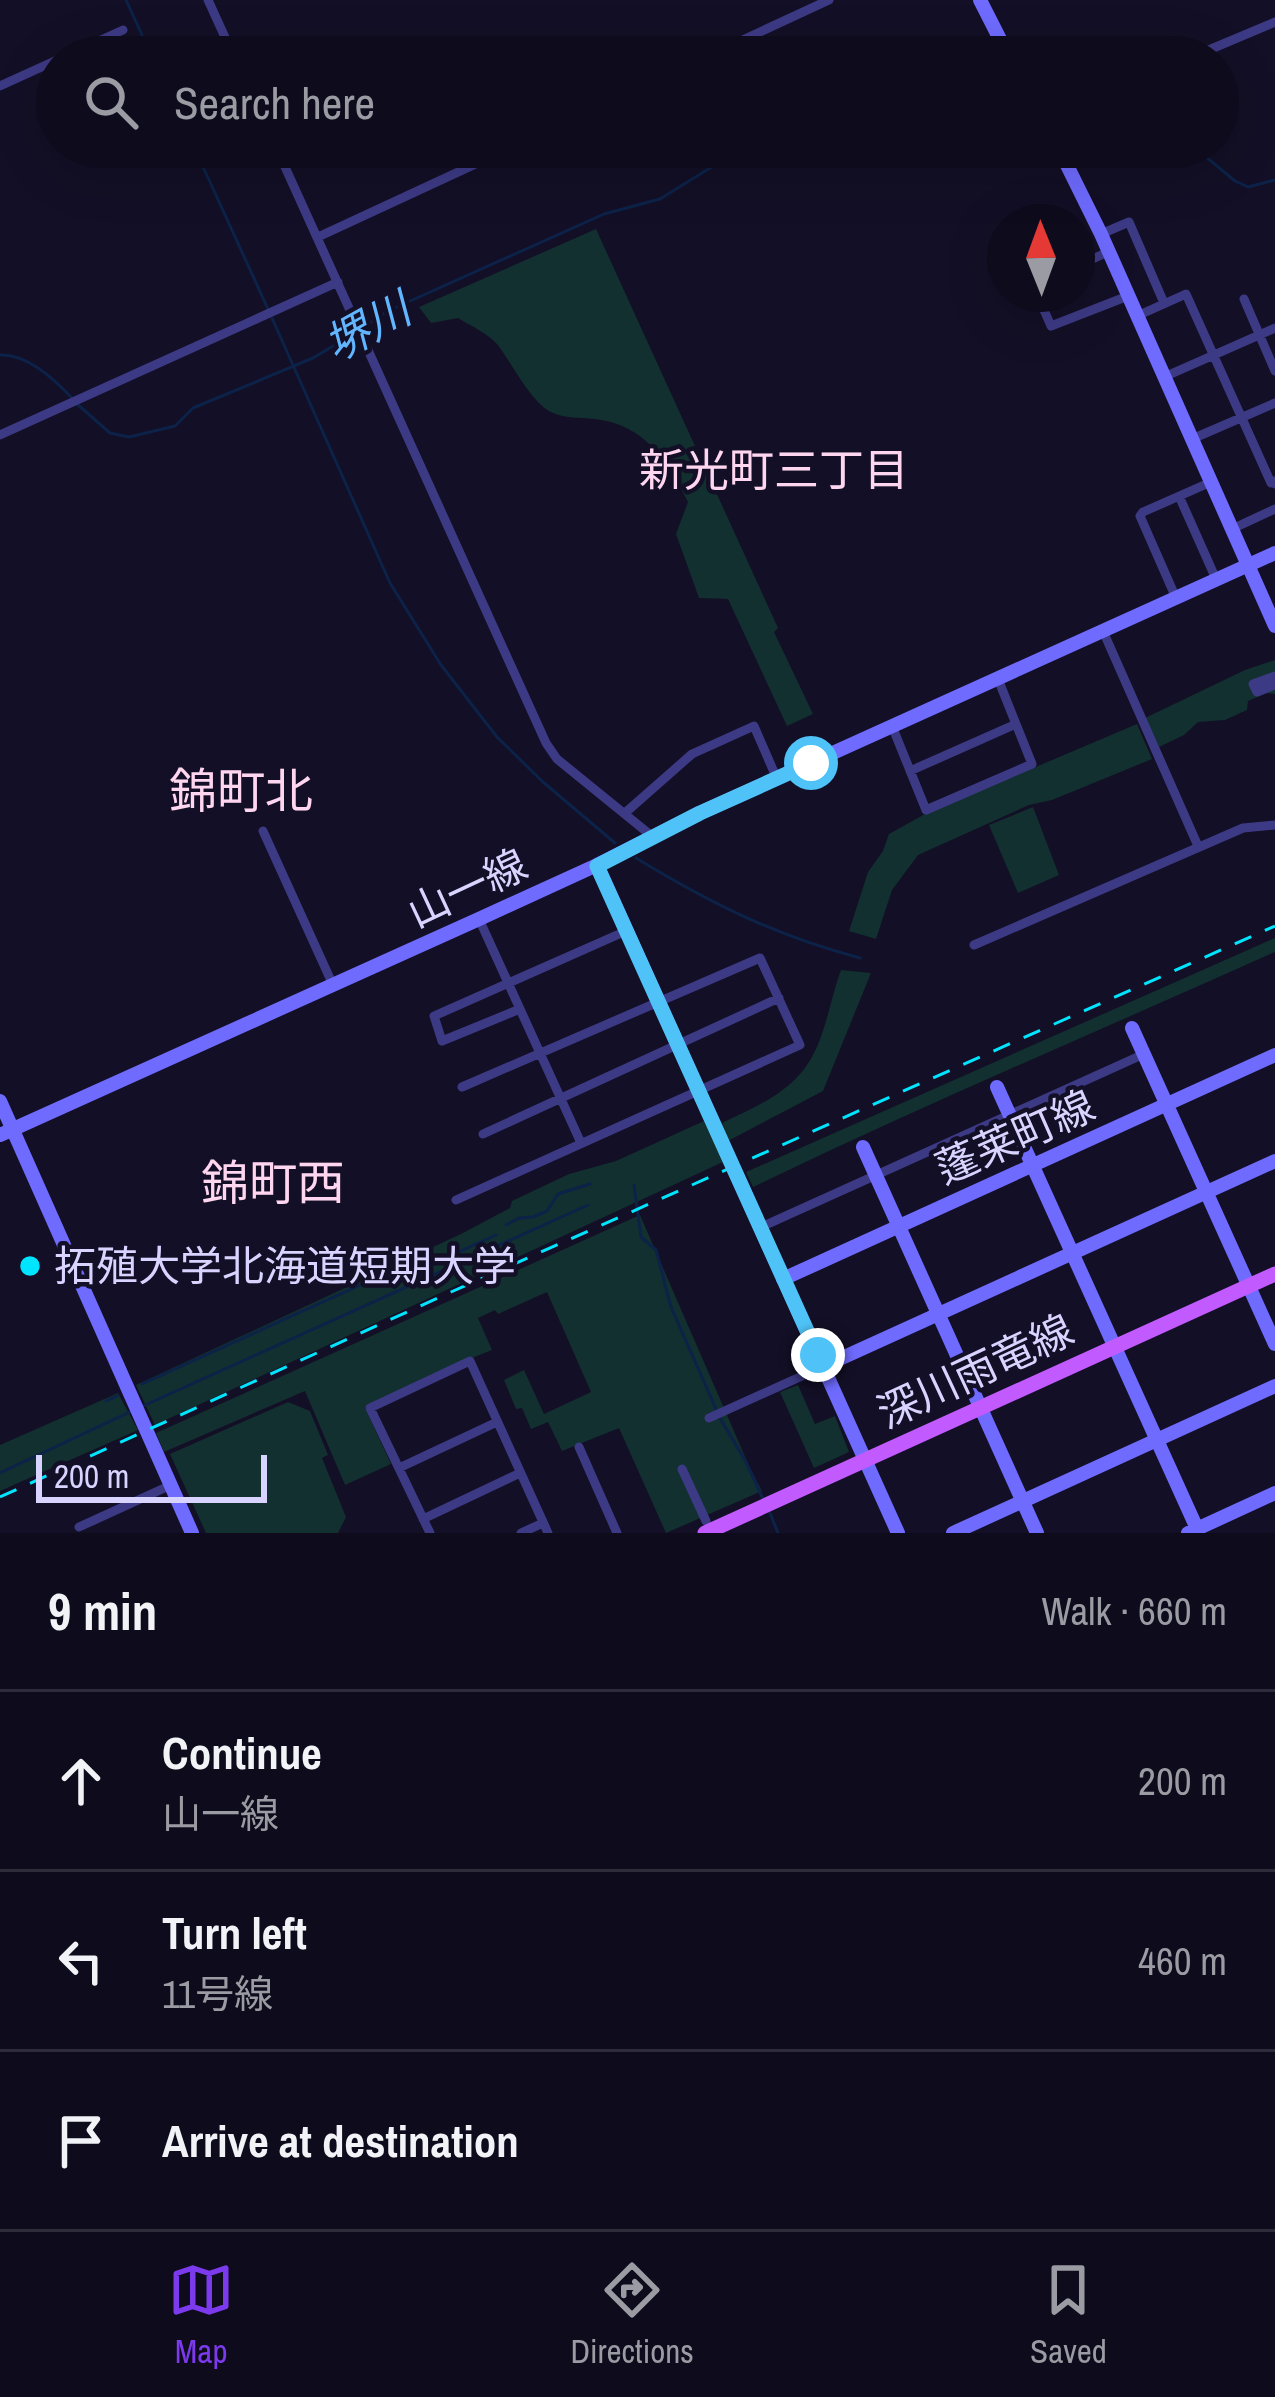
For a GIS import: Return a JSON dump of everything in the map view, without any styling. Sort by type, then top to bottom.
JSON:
[{"type":"main road","name":"深川雨竜線","points":[[706,1527],[864,1462],[1275,1274]]},
{"type":"street","points":[[208,0],[224,36]]},
{"type":"street","points":[[751,36],[829,0]]},
{"type":"street","points":[[980,0],[998,36]]},
{"type":"street","points":[[1239,37],[1275,22]]},
{"type":"street","points":[[111,36],[123,31]]},
{"type":"street","points":[[0,86],[36,69]]},
{"type":"street","points":[[286,168],[546,743],[557,759],[653,837]]},
{"type":"street","points":[[318,237],[467,168]]},
{"type":"street","points":[[1068,168],[1275,626]]},
{"type":"street","points":[[1101,234],[1129,222],[1164,303]]},
{"type":"street","points":[[1095,258],[1108,252]]},
{"type":"street","points":[[0,435],[338,282]]},
{"type":"street","points":[[1137,316],[1186,294],[1271,482],[1275,482]]},
{"type":"street","points":[[1095,309],[1128,296]]},
{"type":"street","points":[[1244,299],[1275,371]]},
{"type":"street","points":[[1045,312],[1052,326],[1087,312]]},
{"type":"street","points":[[1164,377],[1275,328]]},
{"type":"street","points":[[1192,440],[1275,403]]},
{"type":"street","points":[[1176,598],[1140,516],[1211,482]]},
{"type":"street","points":[[1179,496],[1216,579]]},
{"type":"street","points":[[1232,529],[1275,509]]},
{"type":"street","name":"山一線","points":[[6,1133],[1275,553]]},
{"type":"street","points":[[1103,631],[1198,846]]},
{"type":"street","points":[[1275,676],[1253,684],[1258,692],[1275,685]]},
{"type":"street","points":[[892,726],[926,810],[1032,764],[998,679]]},
{"type":"street","points":[[910,772],[1016,724]]},
{"type":"street","points":[[625,813],[692,754],[754,726],[777,778]]},
{"type":"street","points":[[974,945],[1243,828],[1275,825]]},
{"type":"street","points":[[263,831],[333,985]]},
{"type":"street","points":[[597,866],[898,1533]]},
{"type":"street","points":[[479,920],[581,1142]]},
{"type":"street","points":[[520,1009],[442,1040],[434,1016],[626,931]]},
{"type":"street","points":[[456,1200],[800,1046],[760,958],[463,1088]]},
{"type":"street","points":[[484,1134],[779,998]]},
{"type":"street","points":[[1132,1028],[1275,1344]]},
{"type":"street","points":[[759,1228],[1144,1054]]},
{"type":"street","name":"蓬莱町線","points":[[783,1279],[1275,1055]]},
{"type":"street","points":[[997,1087],[1194,1532],[1275,1493]]},
{"type":"street","points":[[0,1101],[6,1133],[191,1532]]},
{"type":"street","points":[[863,1147],[1036,1533]]},
{"type":"street","points":[[710,1418],[1275,1161]]},
{"type":"street","points":[[430,1533],[370,1408],[470,1360],[546,1528],[521,1533]]},
{"type":"street","points":[[953,1533],[1275,1386]]},
{"type":"street","points":[[399,1468],[497,1422]]},
{"type":"street","points":[[579,1447],[617,1533]]},
{"type":"street","points":[[682,1469],[706,1527]]},
{"type":"street","points":[[423,1519],[520,1473]]},
{"type":"street","points":[[65,1533],[171,1485]]},
{"type":"green space","points":[[596,229],[813,714],[787,726],[728,599],[699,598],[676,534],[688,502],[652,447],[612,423],[549,411],[489,336],[458,318],[431,323],[419,307]]},
{"type":"green space","points":[[1275,660],[1275,694],[1248,701],[1247,710],[1225,720],[1198,722],[1159,747],[1145,718]]},
{"type":"green space","points":[[1137,724],[1152,759],[1029,805],[918,855],[892,890],[876,939],[849,931],[868,872],[889,834],[925,814]]},
{"type":"green space","points":[[1033,807],[1059,875],[1018,893],[989,825]]},
{"type":"green space","points":[[1275,938],[1275,952],[753,1187],[746,1172]]},
{"type":"green space","points":[[841,970],[871,973],[823,1091],[728,1141],[722,1123],[781,1091],[809,1062]]},
{"type":"green space","points":[[704,1121],[723,1162],[155,1425],[136,1385],[461,1234],[510,1208],[512,1201],[569,1174],[616,1161]]},
{"type":"green space","points":[[640,1215],[762,1491],[666,1533],[619,1428],[562,1451],[548,1422],[531,1429],[504,1380],[524,1370],[544,1414],[591,1392],[547,1292],[478,1318],[492,1350],[365,1408],[391,1464],[345,1485],[305,1391],[164,1452],[156,1433]]},
{"type":"green space","points":[[798,1385],[815,1424],[835,1416],[849,1452],[814,1468],[780,1392]]},
{"type":"green space","points":[[118,1393],[138,1430],[0,1491],[0,1445]]},
{"type":"green space","points":[[288,1402],[310,1411],[328,1455],[322,1458],[346,1517],[338,1533],[206,1533],[170,1454]]},
{"type":"waterway","points":[[126,0],[142,36]]},
{"type":"waterway","points":[[204,168],[268,309]]},
{"type":"waterway","name":"堺川","points":[[363,328],[388,311],[604,214],[660,199],[710,168]]},
{"type":"waterway","name":"堺川","points":[[1219,168],[1248,187],[1275,180]]},
{"type":"waterway","points":[[272,318],[390,583],[441,665],[497,737],[615,843]]},
{"type":"waterway","name":"堺川","points":[[77,404],[110,433],[129,437],[175,426],[193,408],[313,358],[355,333]]},
{"type":"waterway","name":"堺川","points":[[0,355],[30,363],[71,397]]},
{"type":"waterway","points":[[636,858],[744,917],[860,958]]},
{"type":"waterway","points":[[506,1225],[547,1211],[558,1194],[590,1184]]},
{"type":"waterway","points":[[634,1185],[641,1237],[656,1250],[671,1307],[716,1409]]},
{"type":"waterway","points":[[143,1406],[588,1205]]},
{"type":"waterway","points":[[392,1282],[496,1235]]},
{"type":"waterway","points":[[142,1384],[367,1282],[380,1282]]},
{"type":"waterway","points":[[106,1401],[117,1396]]},
{"type":"waterway","points":[[0,1473],[134,1410]]},
{"type":"waterway","points":[[720,1418],[763,1499]]},
{"type":"waterway","points":[[770,1513],[778,1533]]},
{"type":"railway","points":[[0,1497],[1275,926]]},
{"type":"place","name":"拓殖大学北海道短期大学","points":[[30,1266]]},
{"type":"district","name":"新光町三丁目","points":[[774,470]]},
{"type":"district","name":"錦町北","points":[[241,791]]},
{"type":"district","name":"錦町西","points":[[273,1183]]},
{"type":"route","points":[[811,763],[597,866],[818,1355]]}]
